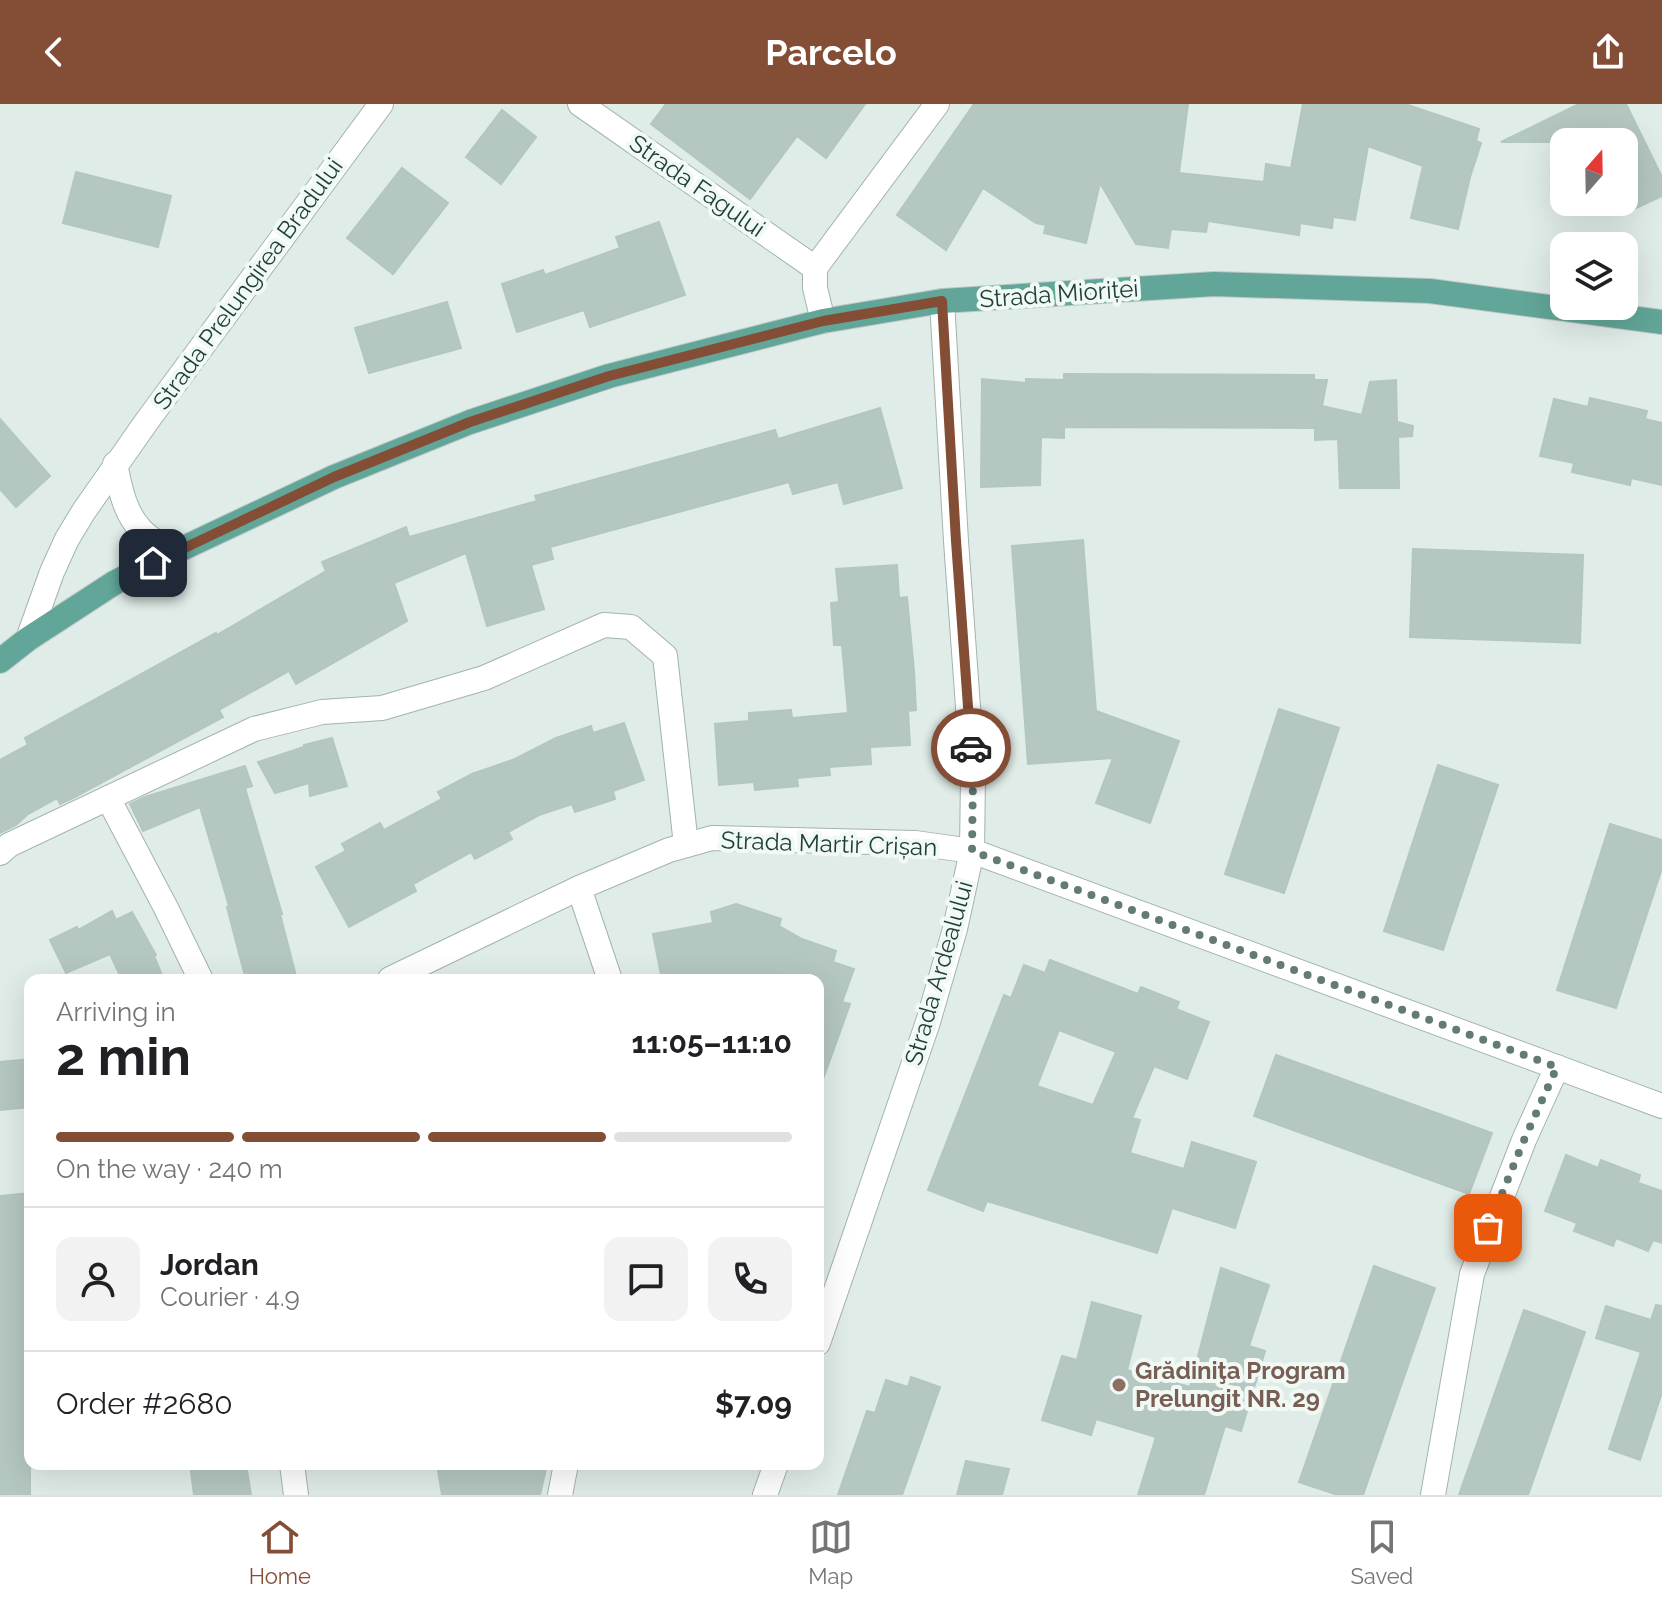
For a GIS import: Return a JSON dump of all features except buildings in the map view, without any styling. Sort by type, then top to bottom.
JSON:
[{"type":"main road","name":"Strada Mioriței","points":[[0,661],[114,583],[334,477],[470,422],[609,376],[823,321],[942,301],[1214,284],[1430,291],[1662,322]]},
{"type":"street","name":"Strada Prelungirea Bradului","points":[[28,639],[67,539],[115,464],[381,104]]},
{"type":"street","name":"Strada Fagului","points":[[580,104],[815,268]]},
{"type":"street","points":[[823,321],[815,288],[815,268],[937,104]]},
{"type":"street","name":"Strada Ardealului","points":[[824,1325],[928,1022],[955,929],[972,851],[973,776],[942,301]]},
{"type":"street","points":[[115,464],[129,513],[142,531],[173,553]]},
{"type":"street","name":"Strada Martir Crișan","points":[[0,853],[9,845],[254,729],[322,712],[382,708],[484,678],[604,625],[631,627],[665,656],[686,845]]},
{"type":"street","points":[[108,798],[198,974]]},
{"type":"street","name":"Strada Martir Crișan","points":[[400,974],[579,888],[669,850],[712,838],[915,843],[972,851],[1662,1106]]},
{"type":"street","points":[[579,888],[608,974]]},
{"type":"street","points":[[1433,1495],[1472,1274],[1524,1140],[1557,1067]]},
{"type":"street","points":[[293,1470],[296,1495]]},
{"type":"street","points":[[560,1495],[565,1470]]},
{"type":"street","points":[[765,1495],[774,1470]]},
{"type":"way so far","points":[[971,748],[972,851],[1557,1067],[1488,1228]]},
{"type":"place","name":"Grădiniţa Program Prelungit NR. 29","points":[[1119,1385]]},
{"type":"route","points":[[153,563],[334,477],[470,422],[609,376],[823,321],[942,301],[971,748]]}]
